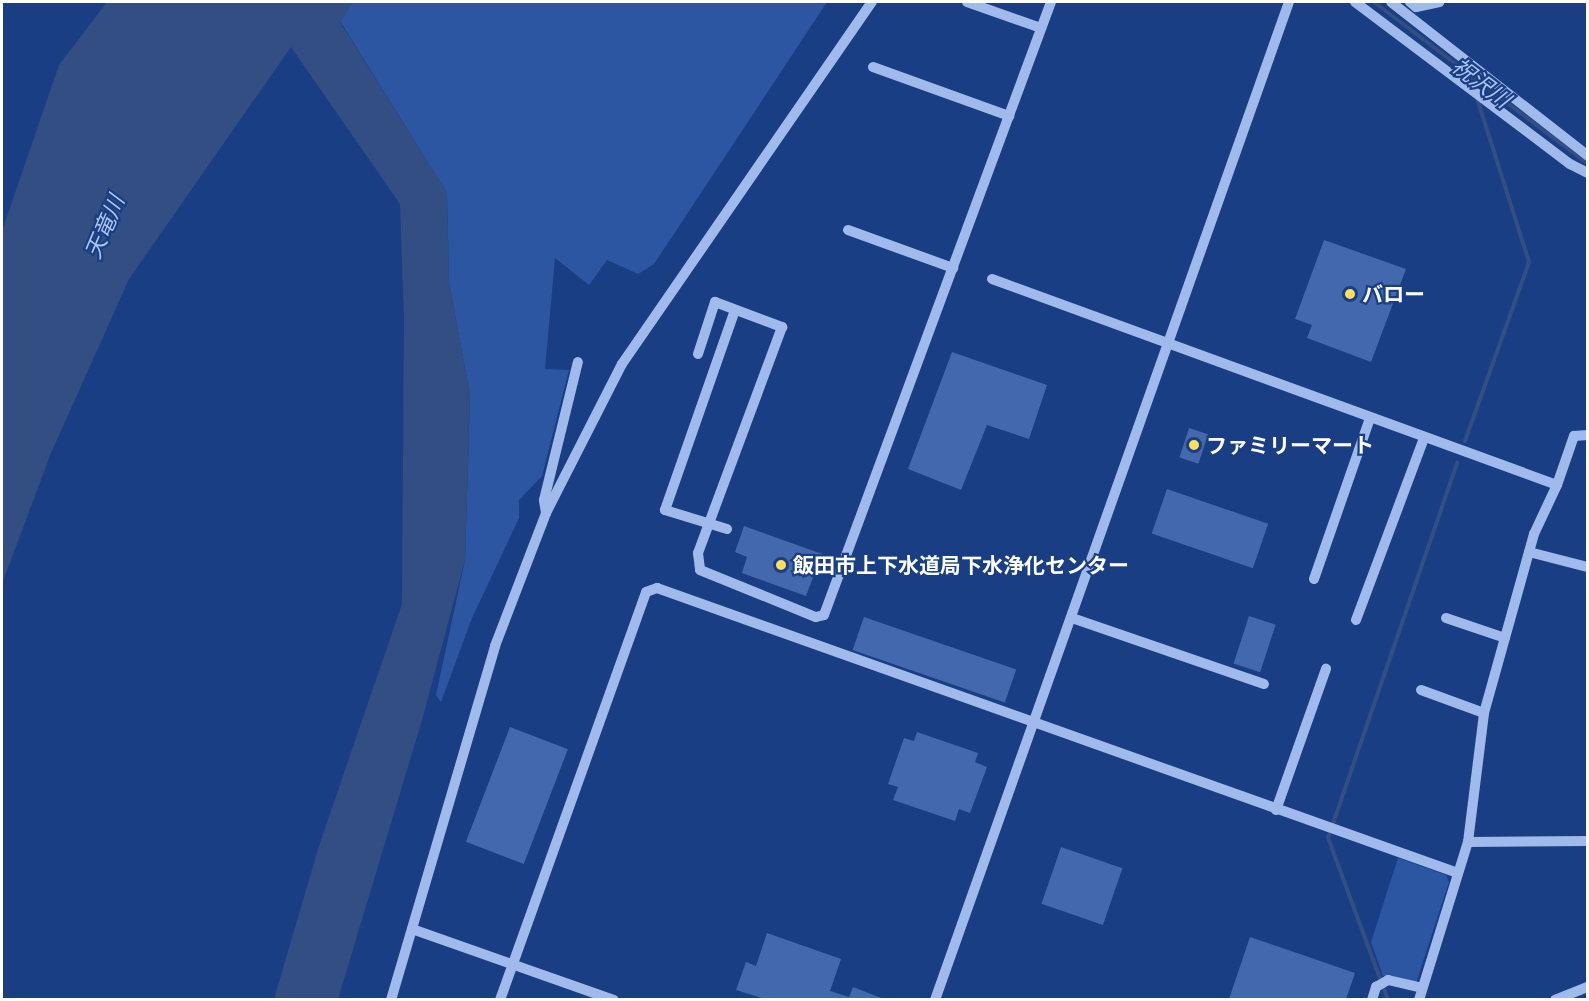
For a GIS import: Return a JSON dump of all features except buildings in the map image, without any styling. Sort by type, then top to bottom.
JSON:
[{"type":"street","points":[[391,999],[495,646],[546,513],[622,364],[872,2]]},
{"type":"street","points":[[967,2],[1041,28]]},
{"type":"street","points":[[698,354],[715,302],[782,327],[698,553],[700,570],[816,617],[824,615],[1051,2]]},
{"type":"street","points":[[935,999],[1290,2]]},
{"type":"street","points":[[1355,2],[1467,88],[1548,147],[1587,172]]},
{"type":"street","points":[[1391,2],[1558,136],[1587,156]]},
{"type":"street","points":[[1410,2],[1416,7],[1439,2]]},
{"type":"street","points":[[873,68],[1009,116]]},
{"type":"street","points":[[1548,147],[1558,136]]},
{"type":"street","points":[[848,230],[953,268]]},
{"type":"street","points":[[992,279],[1167,345],[1557,485]]},
{"type":"street","points":[[726,529],[665,510],[735,310]]},
{"type":"street","points":[[546,513],[544,500],[578,362]]},
{"type":"street","points":[[1314,579],[1370,418]]},
{"type":"street","points":[[1372,999],[1383,982],[1421,994],[1468,842],[1484,713],[1529,552],[1557,485],[1574,436],[1587,435]]},
{"type":"street","points":[[1356,620],[1424,438]]},
{"type":"street","points":[[1529,552],[1587,567]]},
{"type":"street","points":[[500,999],[646,592],[657,588],[1320,826],[1458,873]]},
{"type":"street","points":[[1072,618],[1264,684]]},
{"type":"street","points":[[1446,618],[1504,638]]},
{"type":"street","points":[[1276,810],[1326,669]]},
{"type":"street","points":[[1421,690],[1484,713]]},
{"type":"street","points":[[1468,842],[1587,841]]},
{"type":"street","points":[[412,929],[614,999]]},
{"type":"street","points":[[1555,999],[1587,987]]},
{"type":"shaded area","points":[[353,2],[827,2],[654,264],[638,274],[607,260],[589,285],[555,258],[545,369],[569,370],[542,476],[519,500],[519,518],[472,618],[441,702],[436,695],[465,560],[470,395],[449,282],[447,193],[340,21]]},
{"type":"shaded area","points":[[1398,858],[1446,875],[1449,882],[1416,983],[1383,976],[1371,942]]},
{"type":"water","name":"天竜川","points":[[107,2],[353,2],[340,22],[447,193],[449,282],[470,395],[465,560],[422,720],[338,999],[274,999],[319,846],[402,604],[404,319],[400,204],[291,47],[129,279],[51,453],[2,584],[2,231],[59,65]]},
{"type":"waterway","name":"祝沢川","points":[[1374,2],[1588,164]]},
{"type":"waterway","name":"祝沢川","points":[[1470,77],[1473,88]]},
{"type":"waterway","points":[[1465,441],[1529,262],[1477,98]]},
{"type":"waterway","points":[[1388,1000],[1328,838],[1457,463]]},
{"type":"place","name":"バロー","points":[[1350,294]]},
{"type":"place","name":"ファミリーマート","points":[[1194,445]]},
{"type":"place","name":"飯田市上下水道局下水浄化センター","points":[[781,565]]}]
